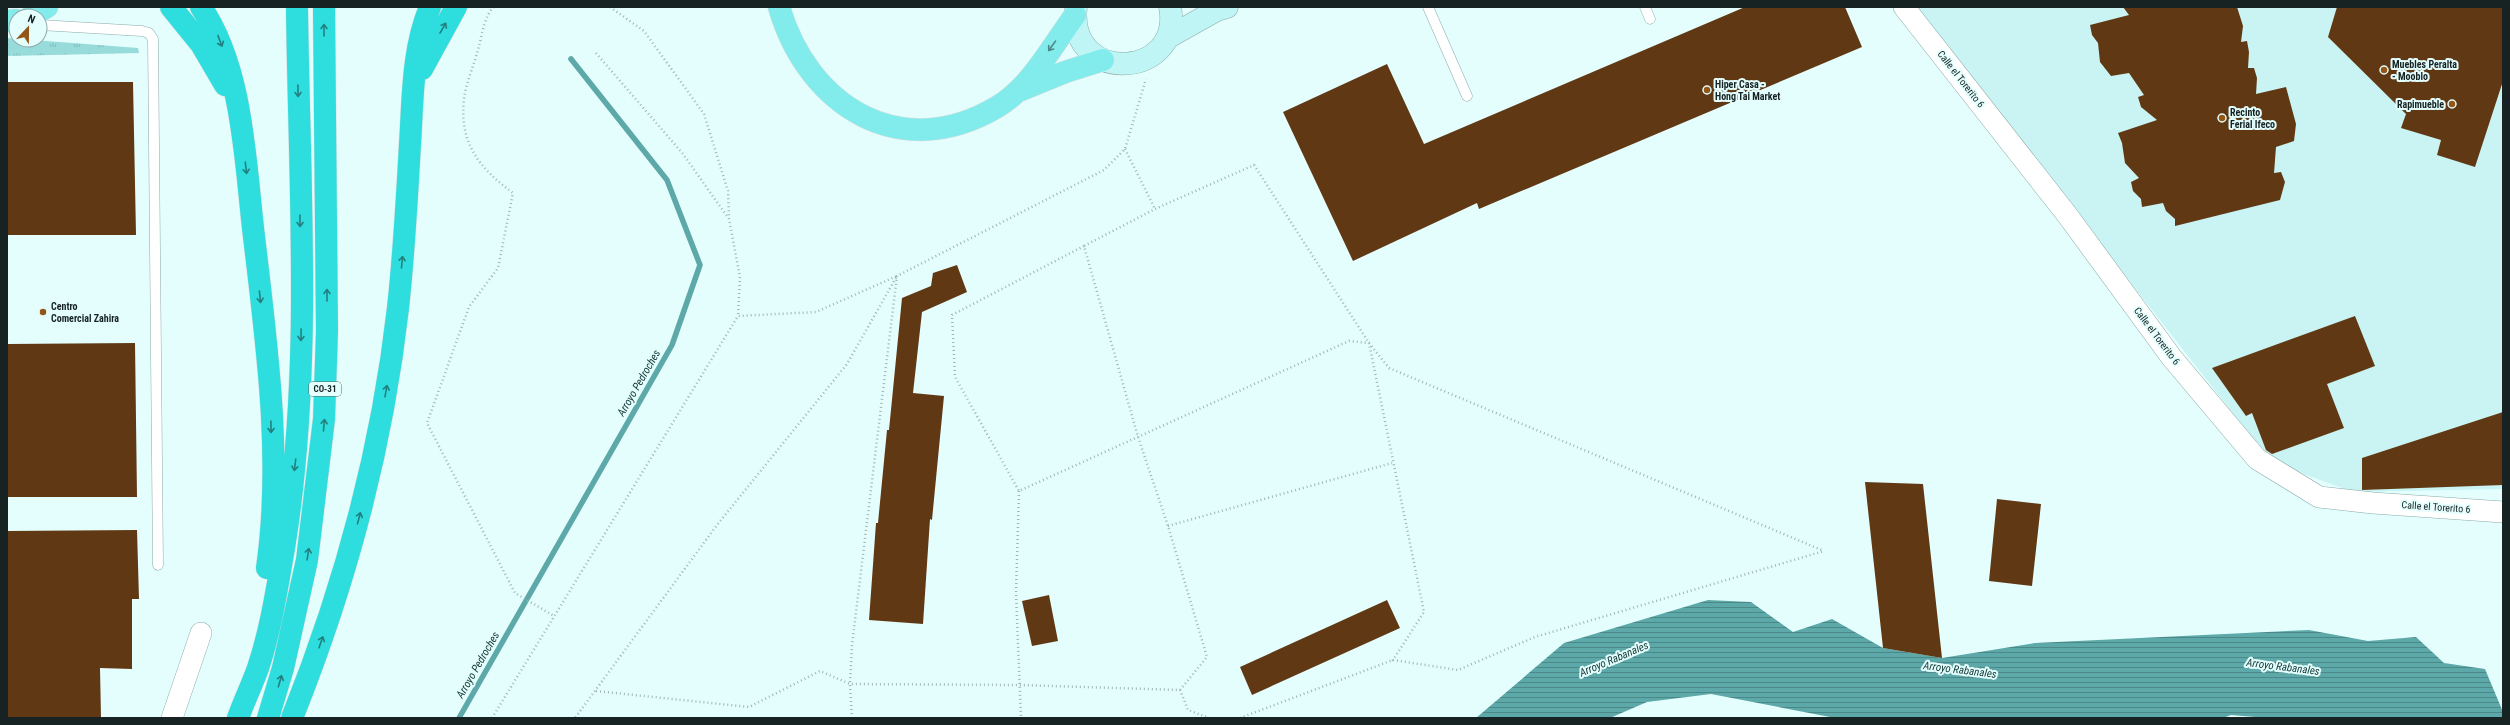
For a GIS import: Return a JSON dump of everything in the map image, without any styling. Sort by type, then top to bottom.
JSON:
[{"type":"highway","points":[[172,7],[201,44],[219,73],[238,112]]},
{"type":"highway","points":[[202,7],[220,38],[226,56],[238,112],[252,218],[271,408],[272,468],[268,558],[246,695]]},
{"type":"highway","name":"CO-31","points":[[238,718],[258,668],[275,596],[289,520],[298,435],[302,309],[297,7]]},
{"type":"highway","name":"CO-31","points":[[268,718],[283,668],[307,560],[324,419],[327,323],[324,7]]},
{"type":"highway","points":[[292,718],[336,598],[364,500],[378,437],[389,373],[400,281],[413,88],[420,42],[430,7]]},
{"type":"highway","points":[[413,88],[432,49],[456,7]]},
{"type":"main road","points":[[779,7],[801,57],[821,86],[855,113],[905,129],[949,126],[971,120],[998,107],[1017,92],[1033,73],[1075,11]]},
{"type":"main road","points":[[795,7],[796,29],[801,57]]},
{"type":"main road","points":[[1017,92],[1065,72],[1103,60]]},
{"type":"street","points":[[1167,38],[1171,26],[1170,7]]},
{"type":"street","name":"Calle el Torerito 6","points":[[1904,7],[2068,216],[2172,358],[2257,459],[2319,497],[2372,503],[2503,512]]},
{"type":"street","points":[[1075,11],[1076,29],[1082,42],[1091,53],[1103,60],[1127,65],[1143,61],[1156,52],[1167,38],[1214,8]]},
{"type":"street","points":[[172,718],[201,633]]},
{"type":"lane","points":[[1428,7],[1467,96]]},
{"type":"lane","points":[[1645,7],[1650,19]]},
{"type":"lane","points":[[48,26],[144,32],[149,34],[153,40],[158,565]]},
{"type":"path","points":[[494,7],[491,9],[464,99],[466,140],[489,176],[512,193],[498,268],[470,307],[427,422],[515,593],[554,616]]},
{"type":"path","points":[[492,718],[738,316],[740,277],[729,219],[728,191],[704,114],[644,31],[610,7]]},
{"type":"path","points":[[596,53],[683,154],[729,219]]},
{"type":"path","points":[[738,316],[816,312],[897,276],[1104,170],[1124,149],[1135,120],[1142,90]]},
{"type":"path","points":[[1124,149],[1154,209]]},
{"type":"path","points":[[1021,718],[1016,592],[1019,492],[955,377],[952,316],[1154,209],[1254,165],[1369,343],[1389,368],[1824,551],[1535,637],[1458,670],[1393,660],[1240,718]]},
{"type":"path","points":[[1084,246],[1138,437],[1168,526],[1207,657],[1180,690]]},
{"type":"path","points":[[852,718],[850,684],[853,637],[897,276]]},
{"type":"path","points":[[575,718],[717,525],[847,364],[897,276]]},
{"type":"path","points":[[1019,492],[1349,341],[1369,343]]},
{"type":"path","points":[[1369,343],[1392,463],[1424,612],[1393,660]]},
{"type":"path","points":[[1168,526],[1392,463]]},
{"type":"path","points":[[596,691],[749,707],[820,671],[850,684],[1020,685],[1180,690]]},
{"type":"path","points":[[1180,690],[1188,710],[1209,718]]},
{"type":"shaded area","points":[[1915,7],[2503,7],[2503,489],[2353,492],[2271,462]]},
{"type":"green space","points":[[7,38],[8,48],[48,48],[48,41],[138,48],[139,53],[7,56]]},
{"type":"water","name":"Arroyo Rabanales","points":[[1708,600],[1751,602],[1793,632],[1832,619],[1883,648],[1942,658],[2035,643],[2309,630],[2368,641],[2416,637],[2444,663],[2485,669],[2503,712],[2503,718],[2267,718],[2231,715],[2223,718],[1835,718],[1711,694],[1647,702],[1610,718],[1476,718],[1564,643]]},
{"type":"building","points":[[1745,7],[1845,7],[1862,47],[1479,209],[1477,203],[1353,261],[1283,112],[1387,64],[1424,144]]},
{"type":"building","name":"Recinto Ferial Ifeco","points":[[2123,7],[2237,7],[2243,26],[2241,42],[2247,41],[2249,52],[2248,68],[2254,68],[2257,78],[2256,94],[2286,87],[2296,124],[2294,141],[2276,147],[2274,173],[2281,172],[2285,182],[2280,200],[2175,226],[2175,219],[2166,211],[2163,203],[2142,207],[2141,199],[2133,191],[2131,182],[2139,178],[2125,163],[2122,143],[2118,133],[2157,120],[2141,107],[2138,97],[2144,95],[2129,73],[2111,76],[2100,62],[2098,43],[2092,35],[2090,25],[2129,15]]},
{"type":"building","name":"Rapimueble","points":[[2337,7],[2503,7],[2503,81],[2475,167],[2437,155],[2441,140],[2401,128],[2406,114],[2328,37]]},
{"type":"building","points":[[7,82],[133,82],[136,235],[7,235]]},
{"type":"building","points":[[957,265],[967,292],[922,312],[913,393],[944,396],[932,520],[930,519],[923,624],[869,620],[876,523],[878,523],[887,430],[889,430],[902,298],[931,286],[933,273]]},
{"type":"building","points":[[2355,316],[2375,366],[2327,384],[2344,428],[2272,454],[2266,450],[2252,413],[2246,416],[2212,368]]},
{"type":"building","points":[[135,343],[137,497],[7,497],[7,344]]},
{"type":"building","points":[[2503,412],[2503,485],[2362,490],[2362,458]]},
{"type":"building","points":[[1865,482],[1923,484],[1942,658],[1883,648]]},
{"type":"building","points":[[1997,499],[2041,504],[2032,586],[1989,581]]},
{"type":"building","points":[[137,530],[139,599],[132,599],[132,669],[100,668],[101,718],[7,718],[7,531]]},
{"type":"building","points":[[1049,595],[1058,641],[1032,646],[1022,601]]},
{"type":"building","points":[[1387,600],[1400,628],[1252,695],[1240,667]]},
{"type":"waterway","name":"Arroyo Pedroches","points":[[459,718],[672,345],[700,265],[667,180],[571,59]]},
{"type":"place","name":"Muebles Peralta - Mooblo","points":[[2384,70]]},
{"type":"place","name":"Hiper Casa - Hong Tai Market","points":[[1707,90]]},
{"type":"place","name":"Rapimueble","points":[[2452,104]]},
{"type":"place","name":"Recinto Ferial Ifeco","points":[[2222,118]]},
{"type":"place","name":"Centro Comercial Zahira","points":[[43,312]]}]
